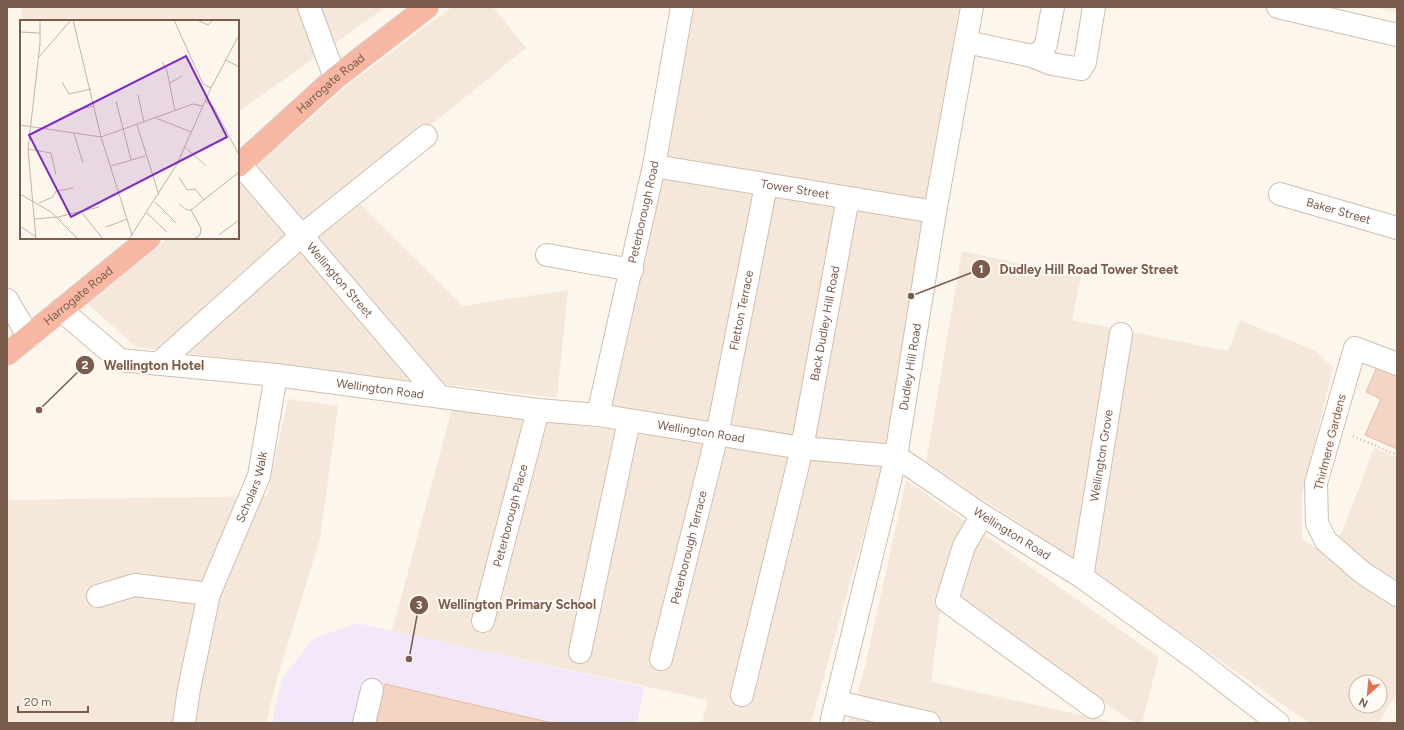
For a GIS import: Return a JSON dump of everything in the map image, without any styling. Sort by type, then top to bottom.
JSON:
[{"type":"highway","name":"Harrogate Road","points":[[239,165],[335,78],[427,7]]},
{"type":"highway","name":"Harrogate Road","points":[[7,354],[148,239]]},
{"type":"street","points":[[309,7],[335,78]]},
{"type":"street","name":"Peterborough Road","points":[[598,415],[632,270],[654,166],[682,7]]},
{"type":"street","name":"Dudley Hill Road","points":[[831,723],[896,456],[935,212],[972,7]]},
{"type":"street","points":[[1032,56],[1042,52],[1046,44],[1053,7]]},
{"type":"street","points":[[966,42],[1032,56],[1052,64],[1081,69],[1084,62],[1094,7]]},
{"type":"street","points":[[1278,7],[1397,35]]},
{"type":"street","points":[[158,364],[302,236],[426,136]]},
{"type":"street","name":"Wellington Street","points":[[239,165],[439,396]]},
{"type":"street","name":"Tower Street","points":[[654,166],[935,212]]},
{"type":"street","name":"Fletton Terrace","points":[[717,435],[766,185]]},
{"type":"street","name":"Baker Street","points":[[1280,194],[1397,228]]},
{"type":"street","name":"Back Dudley Hill Road","points":[[742,695],[802,448],[848,198]]},
{"type":"street","points":[[547,255],[632,270]]},
{"type":"street","points":[[7,300],[29,337]]},
{"type":"street","name":"Wellington Road","points":[[61,310],[120,360],[276,376],[538,410],[598,415],[802,448],[896,456],[982,515],[1082,577],[1192,657],[1278,723]]},
{"type":"street","name":"Wellington Grove","points":[[1082,577],[1121,334]]},
{"type":"street","name":"Thirlmere Gardens","points":[[1397,364],[1355,348],[1316,483],[1317,523],[1326,541],[1362,573],[1397,595]]},
{"type":"street","name":"Scholars Walk","points":[[184,723],[189,690],[209,594],[259,476],[276,376]]},
{"type":"street","name":"Peterborough Place","points":[[483,621],[538,410]]},
{"type":"street","points":[[580,652],[629,421]]},
{"type":"street","name":"Peterborough Terrace","points":[[661,659],[717,435]]},
{"type":"street","points":[[982,515],[964,546],[947,601],[1093,707]]},
{"type":"street","points":[[98,596],[135,585],[209,594]]},
{"type":"street","points":[[364,723],[372,690]]},
{"type":"street","points":[[837,702],[929,723]]},
{"type":"path","points":[[1332,427],[1397,455]]},
{"type":"shaded area","points":[[21,7],[386,7],[239,111],[239,20],[22,20]]},
{"type":"shaded area","points":[[452,7],[493,7],[526,48],[348,192],[463,306],[568,290],[557,398],[136,347],[88,304],[167,239],[239,239],[239,179],[349,84]]},
{"type":"shaded area","points":[[689,7],[959,7],[888,448],[609,409]]},
{"type":"shaded area","points":[[1372,7],[1397,7],[1397,12]]},
{"type":"shaded area","points":[[962,251],[1081,277],[1072,320],[1228,351],[1240,320],[1314,350],[1333,367],[1302,495],[1302,539],[1322,552],[1335,541],[1342,532],[1374,448],[1397,458],[1397,693],[1388,707],[1388,674],[1348,674],[1348,714],[1384,714],[1378,723],[1309,723],[1103,578],[926,462]]},
{"type":"shaded area","points":[[288,399],[338,406],[320,539],[276,682],[266,723],[7,723],[7,500],[267,496]]},
{"type":"shaded area","points":[[452,409],[883,464],[811,723],[702,723],[708,700],[392,631]]},
{"type":"shaded area","points":[[906,480],[1159,657],[1142,723],[1134,723],[943,590],[931,682],[1117,723],[848,723],[865,667]]},
{"type":"shaded area","points":[[357,623],[644,687],[637,723],[272,723],[282,679],[313,639]]},
{"type":"building","points":[[1377,367],[1397,375],[1397,449],[1365,435],[1381,399],[1366,392]]},
{"type":"building","points":[[385,684],[552,723],[376,723]]},
{"type":"place","name":"Dudley Hill Road Tower Street","points":[[911,296]]},
{"type":"place","name":"Wellington Hotel","points":[[39,410]]},
{"type":"place","name":"Wellington Primary School","points":[[409,659]]}]
